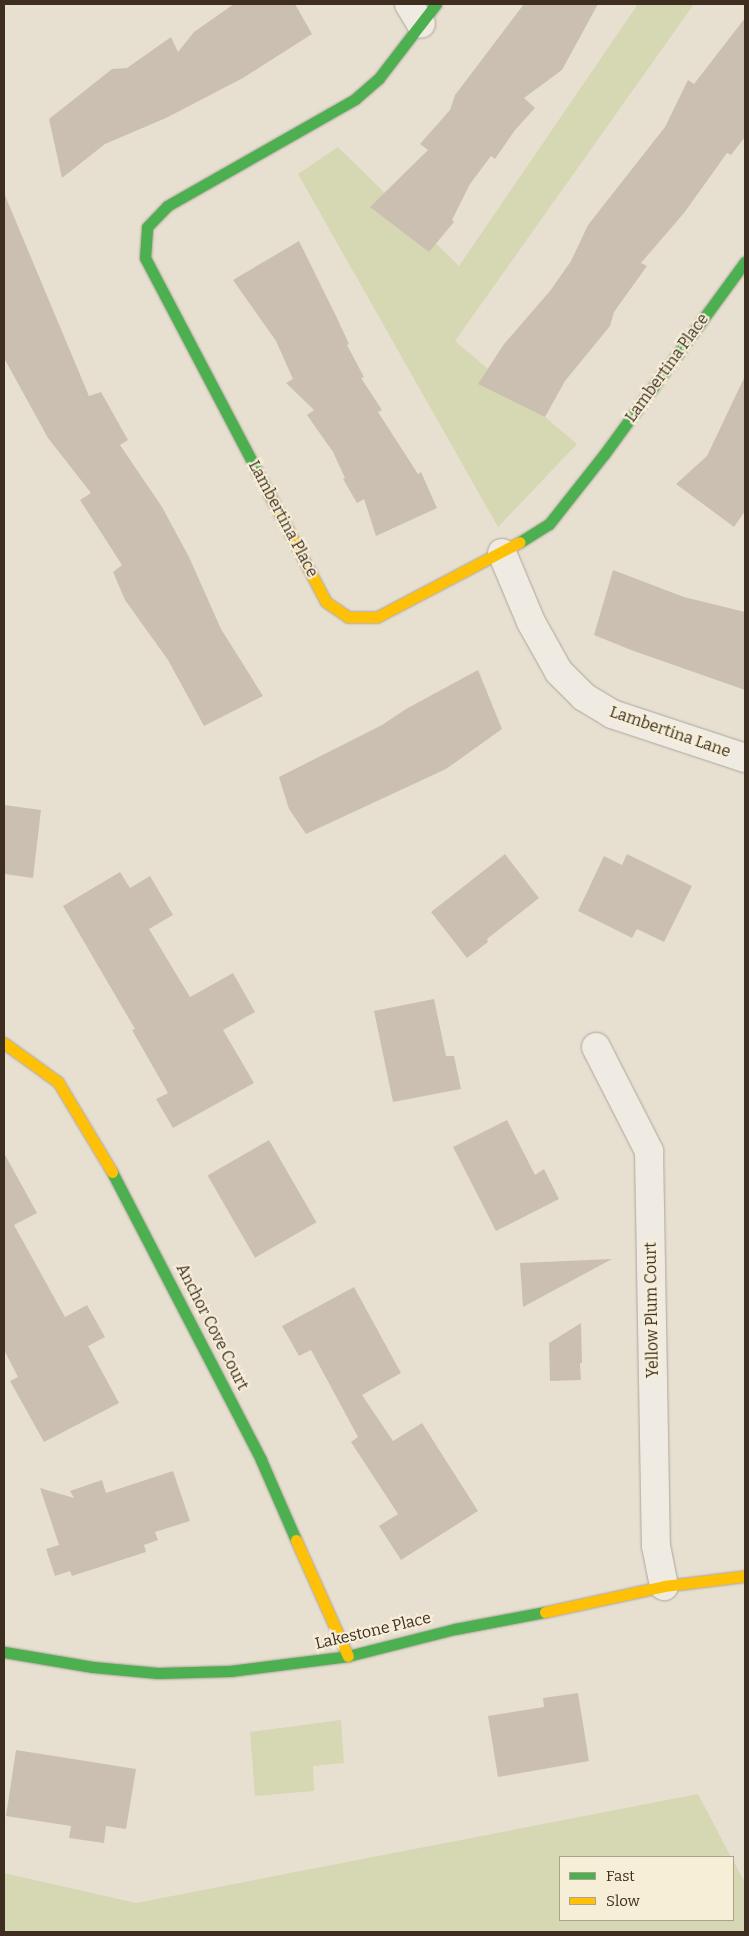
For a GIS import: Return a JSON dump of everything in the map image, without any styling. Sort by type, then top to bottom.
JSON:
[{"type":"street","name":"Lambertina Place","points":[[422,10],[379,78],[355,99],[167,206],[147,227],[145,258],[326,602],[348,617],[377,617],[502,554],[549,524],[605,453],[745,262]]},
{"type":"street","name":"Lambertina Lane","points":[[502,554],[531,622],[560,672],[584,697],[612,714],[745,758]]},
{"type":"street","name":"Anchor Cove Court","points":[[4,1043],[58,1082],[111,1170],[261,1460],[348,1656]]},
{"type":"street","name":"Yellow Plum Court","points":[[596,1047],[649,1151],[656,1546],[664,1586]]},
{"type":"street","name":"Lakestone Place","points":[[4,1652],[92,1668],[158,1673],[230,1671],[348,1656],[455,1629],[586,1604],[664,1586],[745,1576]]},
{"type":"green space","points":[[638,4],[694,4],[455,341],[577,444],[498,527],[298,174],[338,147],[459,266]]},
{"type":"green space","points":[[341,1720],[344,1763],[313,1766],[314,1791],[255,1796],[250,1732]]},
{"type":"green space","points":[[698,1794],[730,1856],[559,1856],[559,1921],[734,1921],[734,1862],[745,1883],[745,1932],[4,1932],[4,1873],[136,1903]]},
{"type":"building","points":[[234,4],[295,4],[312,34],[243,78],[166,118],[105,144],[62,178],[49,119],[112,69],[127,68],[171,37],[178,52],[194,32]]},
{"type":"building","points":[[524,4],[598,4],[562,70],[524,98],[535,108],[515,130],[495,159],[491,156],[470,184],[452,220],[454,222],[429,252],[370,207],[428,150],[420,144],[450,110],[455,95]]},
{"type":"building","points":[[745,18],[745,137],[731,155],[727,153],[684,213],[641,263],[647,266],[614,312],[610,326],[565,381],[545,417],[478,384],[504,344],[550,291],[571,261],[588,225],[665,127],[688,80],[694,84]]},
{"type":"building","points":[[4,193],[89,396],[101,392],[128,440],[120,445],[162,507],[189,557],[221,629],[263,696],[204,726],[168,660],[125,600],[113,572],[122,565],[80,500],[91,493],[48,438],[4,358]]},
{"type":"building","points":[[299,241],[349,344],[347,345],[364,377],[361,378],[382,410],[378,412],[418,474],[421,472],[437,508],[376,536],[364,499],[357,503],[343,479],[345,478],[333,452],[307,415],[314,410],[286,383],[293,379],[276,341],[233,280]]},
{"type":"building","points":[[745,376],[745,511],[734,527],[676,484],[707,456]]},
{"type":"building","points":[[613,570],[684,597],[745,612],[745,690],[594,635]]},
{"type":"building","points":[[478,670],[502,729],[446,769],[306,834],[289,809],[279,777],[382,725],[406,709]]},
{"type":"building","points":[[4,805],[41,810],[33,878],[4,874]]},
{"type":"building","points":[[505,854],[539,898],[487,939],[488,942],[467,958],[431,912]]},
{"type":"building","points":[[627,854],[692,886],[664,942],[637,929],[632,938],[578,911],[604,856],[622,865]]},
{"type":"building","points":[[120,872],[130,888],[150,876],[173,915],[149,929],[190,997],[233,973],[255,1012],[223,1030],[254,1083],[173,1128],[156,1099],[168,1093],[132,1030],[135,1029],[63,906]]},
{"type":"building","points":[[434,999],[446,1056],[454,1056],[461,1089],[393,1102],[374,1011]]},
{"type":"building","points":[[507,1120],[535,1175],[544,1169],[559,1199],[496,1231],[453,1147]]},
{"type":"building","points":[[269,1140],[316,1222],[255,1258],[208,1176]]},
{"type":"building","points":[[4,1153],[37,1213],[14,1225],[65,1317],[87,1305],[105,1337],[88,1346],[119,1403],[44,1442],[10,1381],[18,1377],[4,1350]]},
{"type":"building","points":[[612,1259],[523,1307],[520,1263]]},
{"type":"building","points":[[354,1287],[401,1373],[362,1395],[393,1441],[422,1423],[478,1511],[401,1560],[379,1526],[398,1514],[351,1442],[358,1437],[311,1350],[299,1356],[282,1326]]},
{"type":"building","points":[[581,1323],[581,1380],[550,1381],[549,1343]]},
{"type":"building","points":[[173,1471],[190,1521],[155,1532],[158,1540],[144,1545],[146,1552],[72,1576],[70,1571],[55,1576],[46,1549],[59,1545],[40,1488],[74,1498],[70,1491],[102,1480],[106,1493]]},
{"type":"building","points":[[578,1693],[589,1761],[498,1777],[488,1716],[544,1707],[543,1698]]},
{"type":"building","points":[[16,1750],[136,1769],[126,1829],[106,1826],[104,1843],[69,1838],[71,1826],[6,1816]]},
{"type":"traffic: fast","points":[[268,492],[145,258],[147,227],[167,206],[355,99],[379,78],[436,4]]},
{"type":"traffic: fast","points":[[520,542],[549,524],[605,453],[745,262]]},
{"type":"traffic: fast","points":[[112,1172],[261,1460],[296,1540]]},
{"type":"traffic: fast","points":[[4,1652],[93,1667],[158,1673],[230,1671],[348,1656],[455,1629],[545,1612]]},
{"type":"traffic: slow","points":[[268,492],[326,602],[348,617],[377,617],[520,542]]},
{"type":"traffic: slow","points":[[4,1043],[58,1082],[112,1172]]},
{"type":"traffic: slow","points":[[296,1540],[348,1656]]},
{"type":"traffic: slow","points":[[545,1612],[664,1586],[745,1576]]}]
